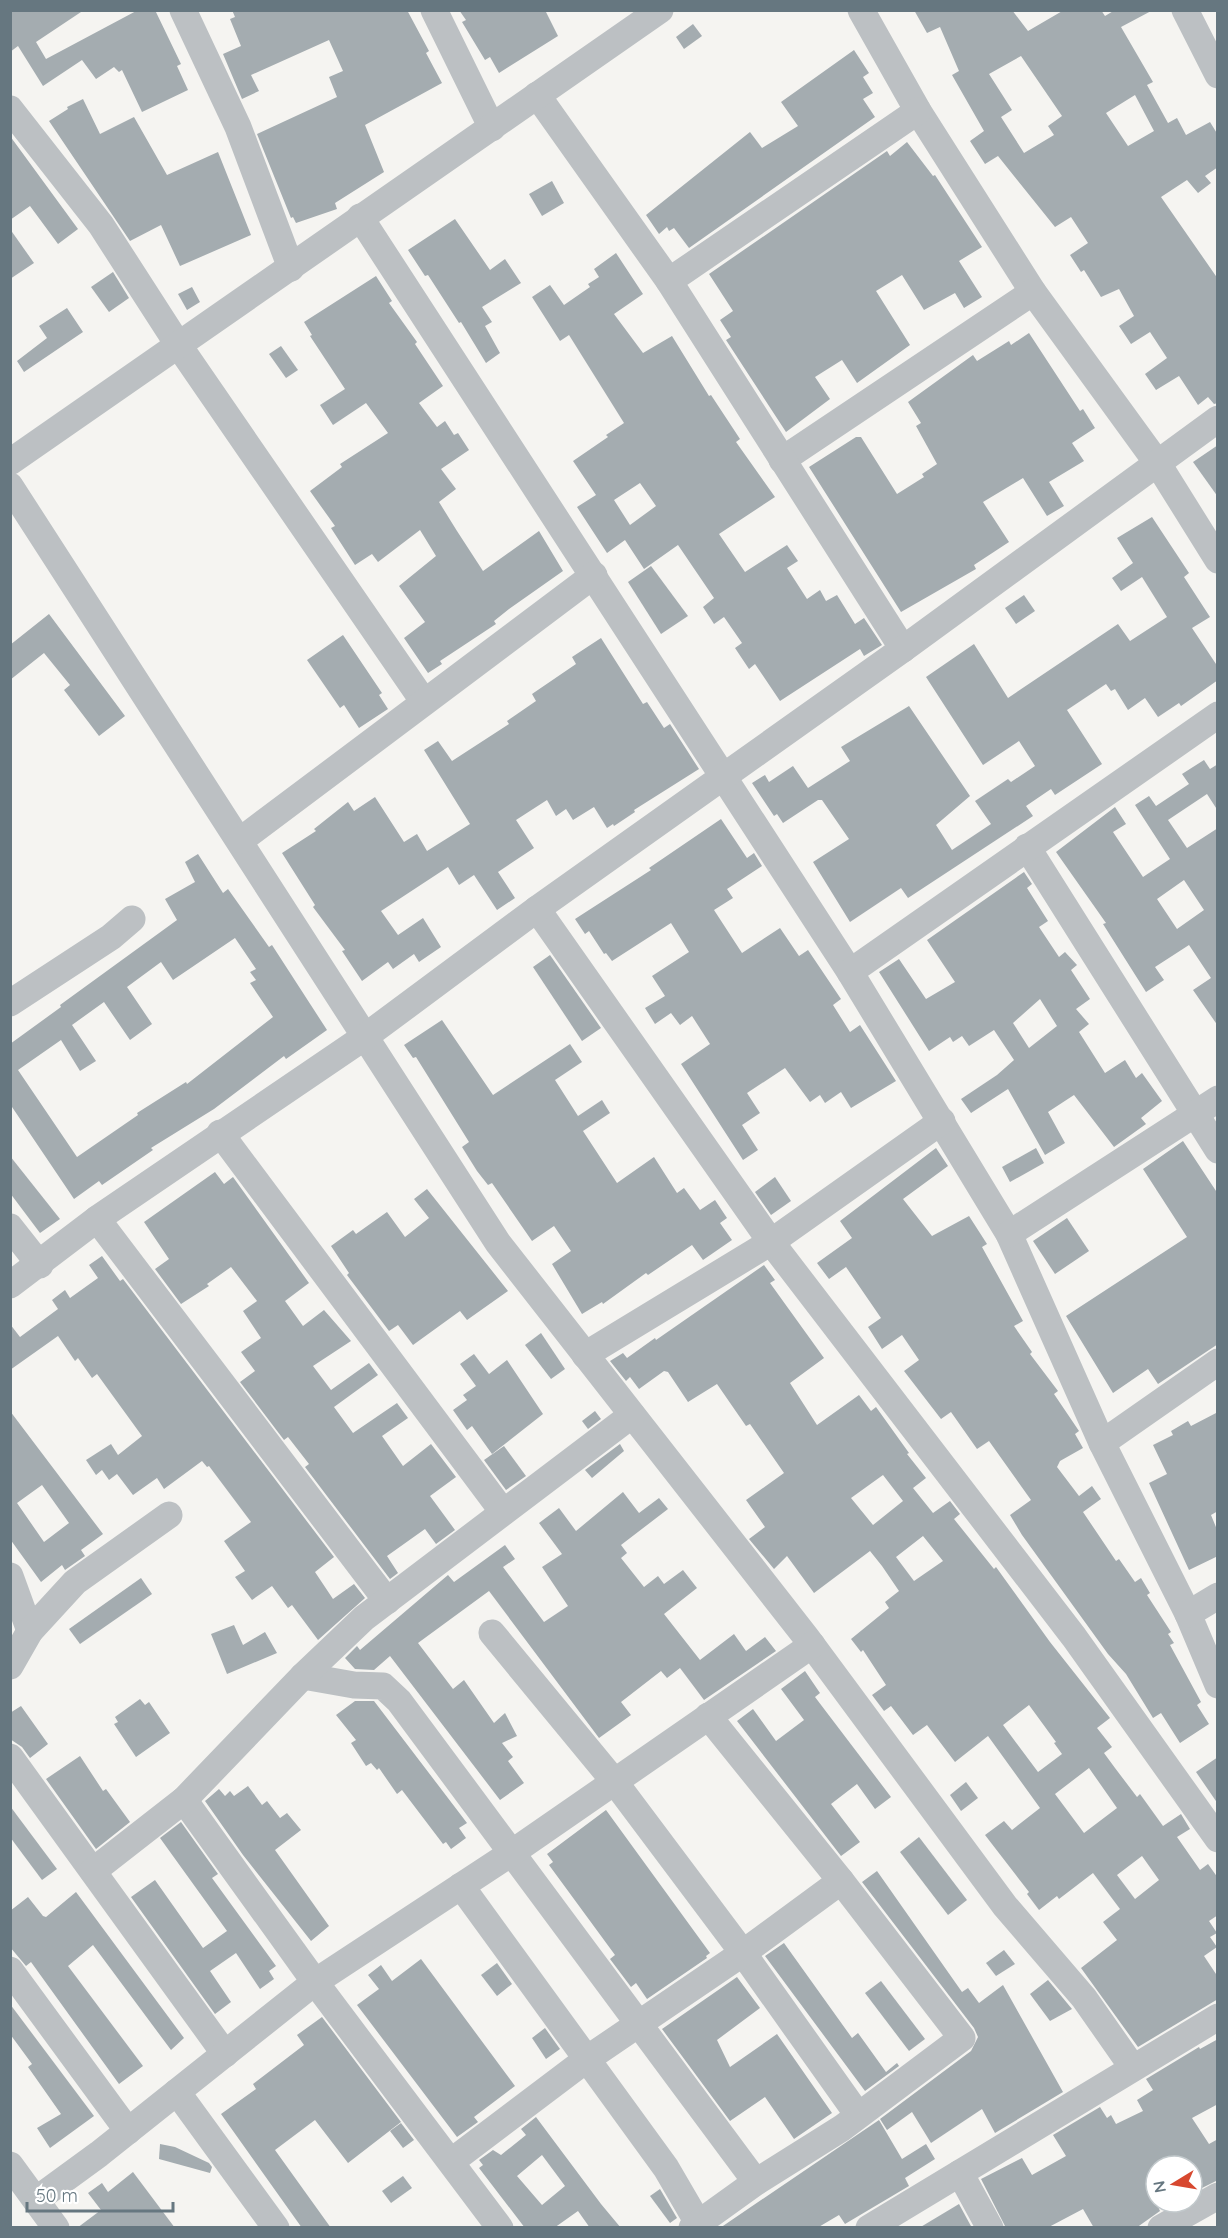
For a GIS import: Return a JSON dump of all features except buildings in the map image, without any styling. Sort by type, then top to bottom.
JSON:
[{"type":"street","points":[[183,10],[237,127],[291,268]]},
{"type":"street","points":[[434,10],[492,128]]},
{"type":"street","points":[[10,462],[660,10]]},
{"type":"street","points":[[861,10],[918,111],[1033,292],[1158,464],[1218,560]]},
{"type":"street","points":[[1185,10],[1218,75]]},
{"type":"street","points":[[537,95],[669,281],[903,649]]},
{"type":"street","points":[[10,109],[101,225],[179,346],[424,702]]},
{"type":"street","points":[[669,281],[918,111]]},
{"type":"street","points":[[360,217],[850,972],[1009,1234],[1102,1443],[1188,1614],[1218,1685]]},
{"type":"street","points":[[782,460],[1033,292]]},
{"type":"street","points":[[10,1286],[97,1219],[220,1133],[366,1036],[537,909],[903,649],[1218,419]]},
{"type":"street","points":[[10,486],[241,840],[498,1243],[812,1645],[1005,1906],[1084,1998],[1133,2068]]},
{"type":"street","points":[[241,840],[594,575]]},
{"type":"street","points":[[850,972],[1218,715]]},
{"type":"street","points":[[1027,847],[1218,1150]]},
{"type":"street","points":[[537,909],[771,1242],[1074,1636],[1218,1839]]},
{"type":"street","points":[[10,1003],[111,937],[132,919]]},
{"type":"street","points":[[1009,1234],[1218,1099]]},
{"type":"street","points":[[585,1354],[771,1242],[942,1121]]},
{"type":"street","points":[[220,1133],[503,1512]]},
{"type":"street","points":[[97,1219],[387,1601]]},
{"type":"street","points":[[10,1227],[40,1265]]},
{"type":"street","points":[[1102,1443],[1218,1362]]},
{"type":"street","points":[[93,1871],[184,1800],[303,1676],[364,1618],[633,1415]]},
{"type":"street","points":[[10,1666],[30,1631],[75,1582],[169,1515]]},
{"type":"street","points":[[10,1576],[30,1631]]},
{"type":"street","points":[[1188,1614],[1218,1596]]},
{"type":"street","points":[[492,1633],[614,1781],[743,1953],[858,2115]]},
{"type":"street","points":[[36,2200],[128,2131],[315,1982],[513,1852],[812,1645]]},
{"type":"street","points":[[303,1676],[354,1685],[383,1686],[399,1701],[756,2182]]},
{"type":"street","points":[[461,1886],[666,2168],[697,2226],[756,2182],[858,2115],[962,2038],[841,1881],[708,1716]]},
{"type":"street","points":[[10,1757],[225,2054]]},
{"type":"street","points":[[184,1800],[315,1982],[452,2161],[500,2228]]},
{"type":"street","points":[[452,2161],[587,2059],[743,1953],[841,1881]]},
{"type":"street","points":[[10,1970],[128,2131]]},
{"type":"street","points":[[869,2228],[1218,2017]]},
{"type":"street","points":[[177,2092],[276,2228]]},
{"type":"street","points":[[10,2165],[56,2228]]},
{"type":"street","points":[[960,2173],[990,2228]]},
{"type":"street","points":[[1166,2226],[1218,2196]]}]
